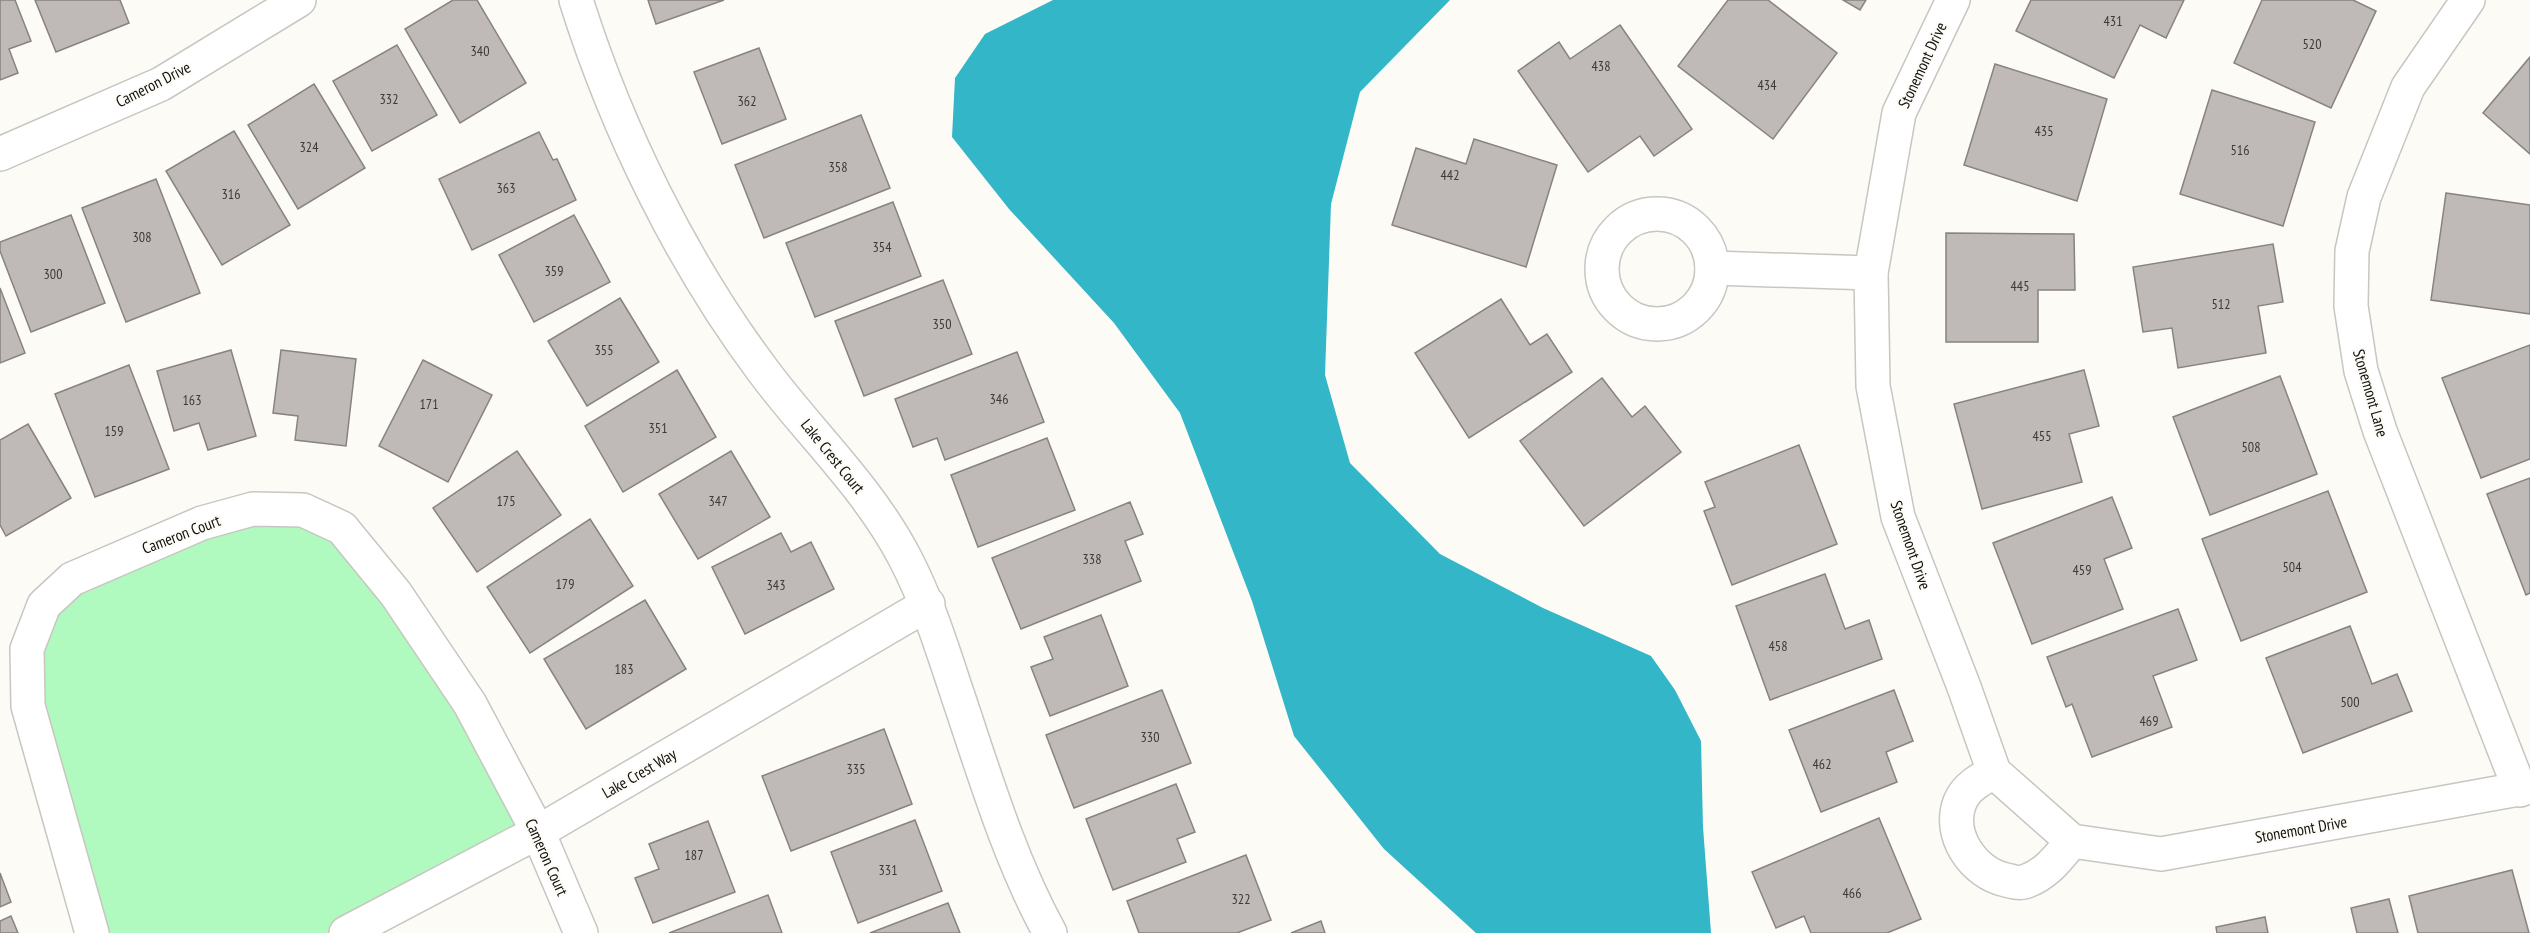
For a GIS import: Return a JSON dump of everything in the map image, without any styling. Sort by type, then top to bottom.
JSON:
[{"type":"street","name":"Cameron Drive","points":[[0,153],[161,84],[300,0]]},
{"type":"street","name":"Lake Crest Court","points":[[576,0],[617,111],[664,211],[694,267],[765,374],[839,461],[878,513],[904,555],[928,604],[993,800],[1017,862],[1050,933]]},
{"type":"street","name":"Stonemont Drive","points":[[1953,0],[1899,113],[1871,273],[1873,386],[1898,517],[1964,687],[1994,772],[2072,841],[2161,854],[2525,789]]},
{"type":"street","name":"Stonemont Lane","points":[[2468,0],[2408,87],[2364,197],[2352,251],[2351,306],[2361,370],[2380,431],[2525,789]]},
{"type":"street","points":[[1712,268],[1871,273]]},
{"type":"street","name":"Cameron Court","points":[[92,933],[28,706],[27,649],[44,604],[72,579],[202,523],[253,509],[303,510],[342,528],[396,594],[470,704],[538,832],[581,933]]},
{"type":"street","name":"Lake Crest Way","points":[[346,933],[538,832],[928,604]]},
{"type":"street","points":[[1994,772],[1974,783],[1960,801],[1956,823],[1968,858],[1996,878],[2021,883],[2047,871],[2072,841]]},
{"type":"green space","points":[[253,509],[342,528],[538,832],[346,933],[92,933],[28,706],[44,605]]},
{"type":"water","points":[[1053,0],[1450,0],[1360,92],[1331,204],[1325,375],[1350,463],[1440,554],[1543,608],[1651,656],[1675,690],[1701,741],[1703,827],[1711,933],[1476,933],[1384,849],[1294,736],[1252,601],[1180,413],[1114,323],[1009,209],[952,137],[955,78],[985,34]]},
{"type":"building","points":[[0,0],[15,0],[31,41],[9,49],[18,73],[0,80]]},
{"type":"building","points":[[35,0],[120,0],[129,23],[56,52]]},
{"type":"building","points":[[453,0],[477,0],[526,83],[460,123],[405,29]]},
{"type":"building","points":[[648,0],[724,0],[656,24]]},
{"type":"building","points":[[1728,0],[1768,0],[1837,53],[1773,139],[1678,66]]},
{"type":"building","points":[[1843,0],[1866,0],[1860,10]]},
{"type":"building","points":[[2031,0],[2184,0],[2166,38],[2140,25],[2114,78],[2016,31]]},
{"type":"building","points":[[2262,0],[2353,0],[2376,11],[2331,108],[2234,63]]},
{"type":"building","points":[[1620,25],[1692,129],[1654,156],[1640,136],[1588,172],[1518,71],[1559,42],[1570,59]]},
{"type":"building","points":[[397,45],[437,115],[372,151],[333,81]]},
{"type":"building","points":[[759,48],[786,119],[722,144],[694,72]]},
{"type":"building","points":[[2530,57],[2530,154],[2483,113]]},
{"type":"building","points":[[1995,64],[2107,99],[2077,201],[1964,165]]},
{"type":"building","points":[[314,84],[365,168],[298,209],[248,125]]},
{"type":"building","points":[[2212,90],[2315,122],[2283,226],[2180,194]]},
{"type":"building","points":[[861,115],[890,188],[764,238],[735,165]]},
{"type":"building","points":[[234,131],[290,225],[222,265],[166,171]]},
{"type":"building","points":[[539,132],[553,160],[557,159],[576,200],[472,250],[439,179]]},
{"type":"building","points":[[1474,139],[1557,165],[1526,267],[1392,225],[1416,148],[1466,164]]},
{"type":"building","points":[[156,179],[200,293],[126,322],[82,208]]},
{"type":"building","points":[[2446,193],[2530,205],[2530,314],[2431,300]]},
{"type":"building","points":[[893,202],[921,276],[815,317],[786,243]]},
{"type":"building","points":[[71,215],[105,303],[31,332],[0,251],[0,242]]},
{"type":"building","points":[[574,215],[610,282],[534,322],[499,255]]},
{"type":"building","points":[[1946,233],[2074,234],[2075,290],[2038,290],[2038,342],[1946,342]]},
{"type":"building","points":[[2273,244],[2283,302],[2258,306],[2266,353],[2178,368],[2172,328],[2143,332],[2133,267]]},
{"type":"building","points":[[943,280],[972,354],[864,396],[835,321]]},
{"type":"building","points":[[0,288],[25,353],[0,363]]},
{"type":"building","points":[[620,298],[659,362],[587,406],[548,341]]},
{"type":"building","points":[[1501,299],[1530,345],[1547,334],[1572,372],[1469,438],[1415,353]]},
{"type":"building","points":[[2530,345],[2530,459],[2481,478],[2442,378]]},
{"type":"building","points":[[231,350],[256,436],[208,450],[199,423],[174,431],[157,371]]},
{"type":"building","points":[[281,350],[356,359],[346,446],[295,440],[298,416],[273,413]]},
{"type":"building","points":[[1017,352],[1044,422],[945,460],[937,438],[913,447],[895,399]]},
{"type":"building","points":[[423,360],[492,395],[448,482],[379,446]]},
{"type":"building","points":[[129,365],[169,469],[95,497],[55,394]]},
{"type":"building","points":[[677,370],[716,437],[623,492],[585,426]]},
{"type":"building","points":[[2084,370],[2099,426],[2069,434],[2082,482],[1982,509],[1954,404]]},
{"type":"building","points":[[2280,376],[2317,474],[2210,515],[2173,417]]},
{"type":"building","points":[[1602,378],[1632,417],[1645,406],[1681,452],[1584,526],[1520,441]]},
{"type":"building","points":[[28,424],[71,498],[6,536],[0,525],[0,440]]},
{"type":"building","points":[[1047,438],[1075,510],[978,547],[951,475]]},
{"type":"building","points":[[1799,445],[1837,544],[1732,585],[1704,511],[1715,507],[1705,482]]},
{"type":"building","points":[[517,451],[561,515],[477,572],[433,508]]},
{"type":"building","points":[[731,451],[770,517],[698,559],[659,494]]},
{"type":"building","points":[[2530,478],[2530,593],[2526,595],[2487,494]]},
{"type":"building","points":[[2328,491],[2367,592],[2241,641],[2202,539]]},
{"type":"building","points":[[2112,497],[2132,548],[2104,559],[2123,609],[2032,644],[1993,543]]},
{"type":"building","points":[[1130,502],[1143,534],[1125,541],[1141,581],[1021,629],[992,558]]},
{"type":"building","points":[[590,519],[633,586],[530,653],[487,587]]},
{"type":"building","points":[[781,533],[791,552],[811,542],[834,589],[745,634],[712,567]]},
{"type":"building","points":[[1825,574],[1845,629],[1869,620],[1882,659],[1770,700],[1736,606]]},
{"type":"building","points":[[645,600],[686,669],[586,729],[544,659]]},
{"type":"building","points":[[2178,609],[2197,660],[2153,676],[2172,727],[2092,757],[2072,704],[2066,707],[2047,657]]},
{"type":"building","points":[[1101,615],[1128,686],[1050,716],[1031,667],[1053,659],[1044,637]]},
{"type":"building","points":[[2350,626],[2372,684],[2397,674],[2412,711],[2303,753],[2266,658]]},
{"type":"building","points":[[1162,690],[1191,763],[1074,808],[1046,735]]},
{"type":"building","points":[[1894,690],[1913,741],[1886,752],[1897,782],[1821,812],[1789,730]]},
{"type":"building","points":[[884,729],[912,804],[791,851],[762,776]]},
{"type":"building","points":[[1176,784],[1195,832],[1177,839],[1186,862],[1113,890],[1086,819]]},
{"type":"building","points":[[1879,818],[1921,919],[1887,933],[1811,933],[1804,916],[1776,928],[1752,872]]},
{"type":"building","points":[[915,820],[942,891],[858,923],[831,852]]},
{"type":"building","points":[[708,821],[735,892],[653,923],[635,878],[659,869],[649,844]]},
{"type":"building","points":[[1246,855],[1271,920],[1237,933],[1139,933],[1127,901]]},
{"type":"building","points":[[2512,870],[2529,933],[2418,933],[2409,896]]},
{"type":"building","points":[[0,873],[11,902],[0,907]]},
{"type":"building","points":[[768,895],[782,933],[669,933]]},
{"type":"building","points":[[2389,899],[2398,933],[2357,933],[2351,908]]},
{"type":"building","points":[[948,903],[960,933],[870,933]]},
{"type":"building","points":[[11,916],[18,933],[0,933],[0,921]]},
{"type":"building","points":[[2265,917],[2268,933],[2217,933],[2216,927]]},
{"type":"building","points":[[1321,921],[1325,933],[1291,933]]}]
